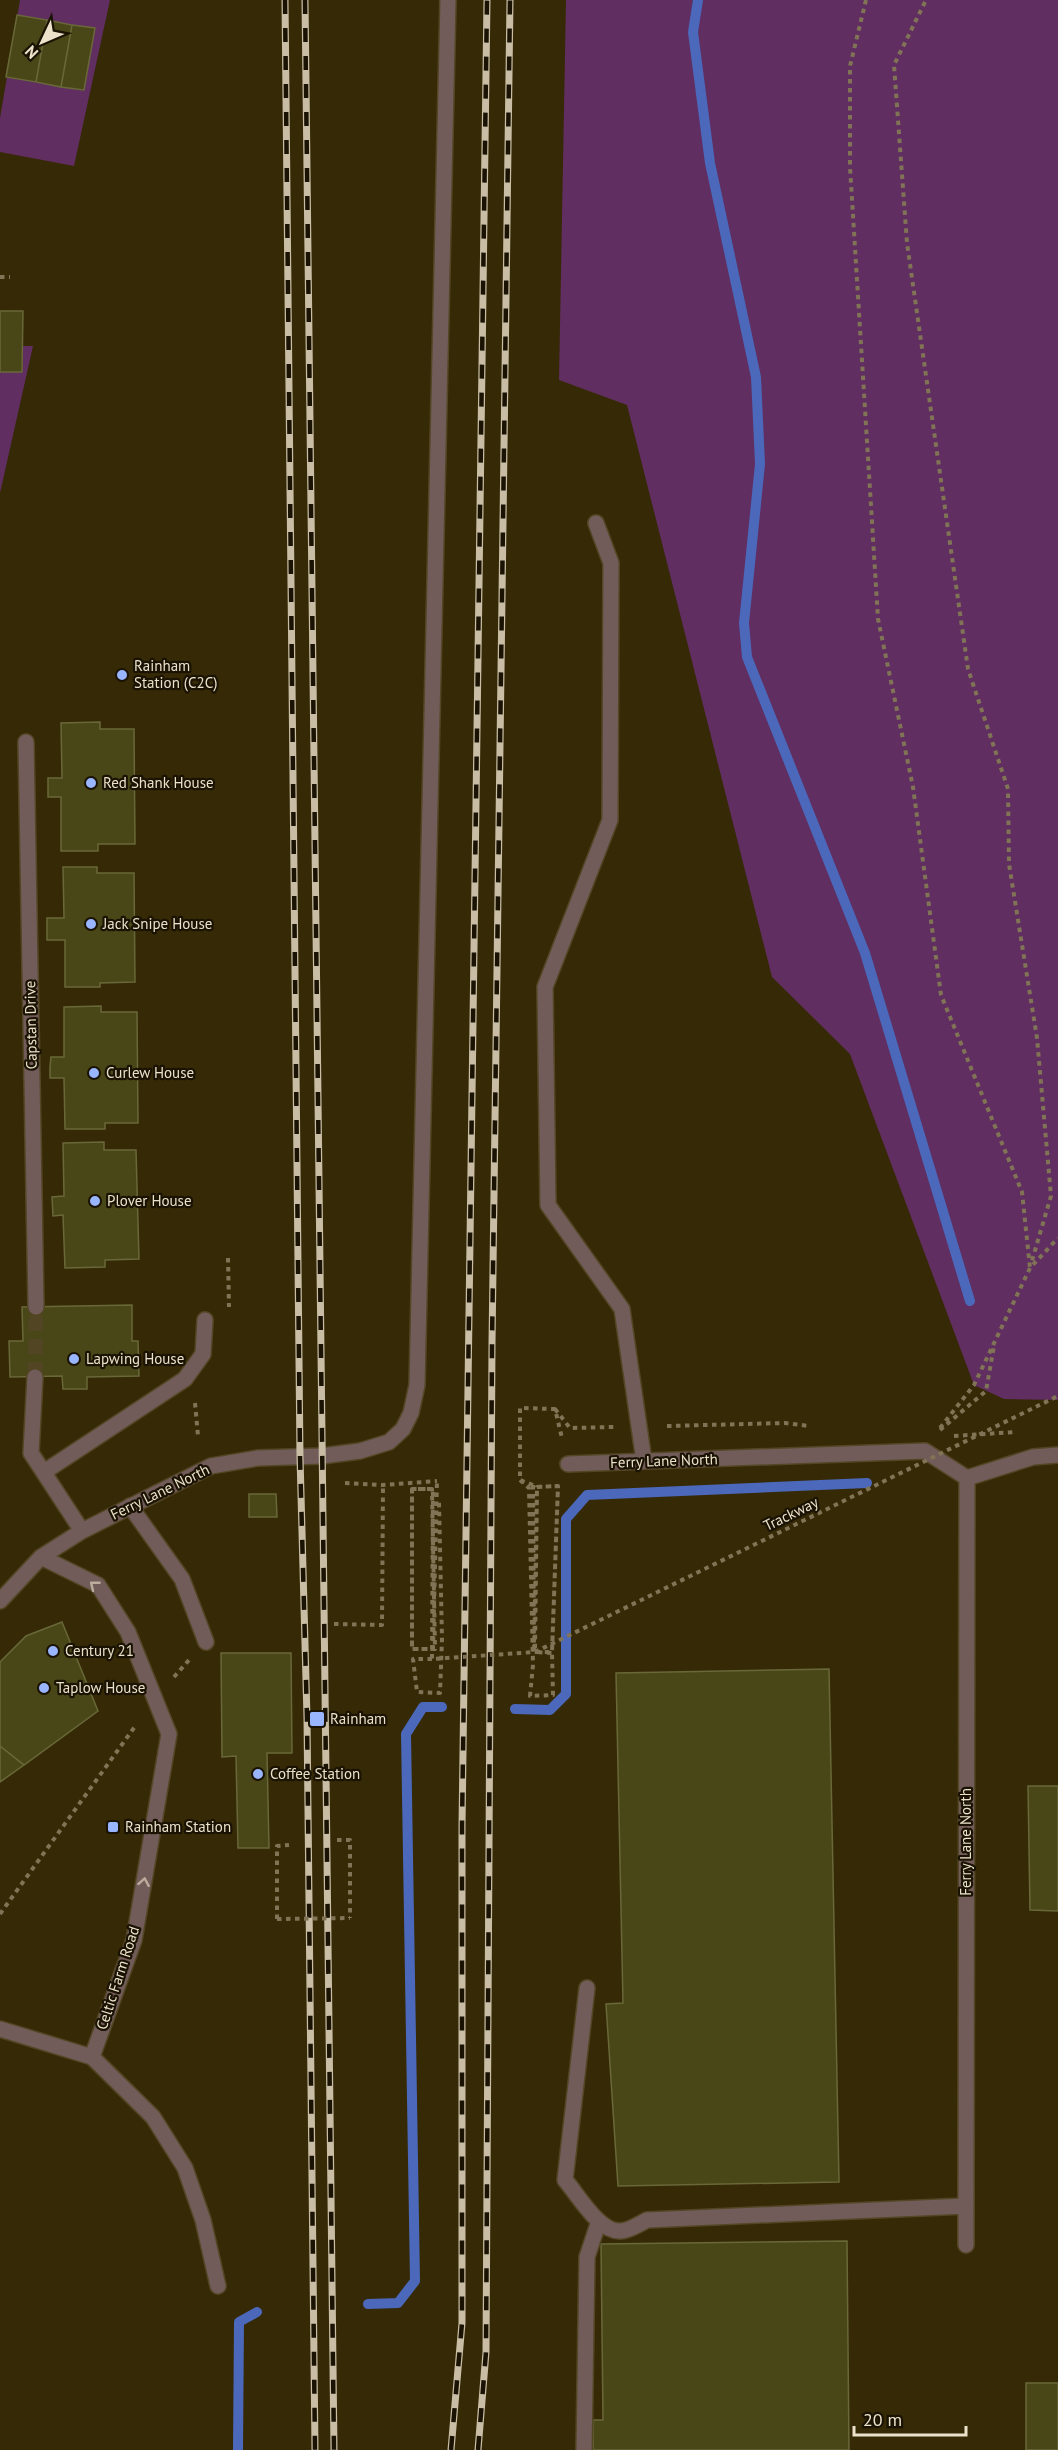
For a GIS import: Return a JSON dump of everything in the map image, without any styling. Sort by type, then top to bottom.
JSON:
[{"type":"street","name":"Ferry Lane North","points":[[0,1601],[41,1557],[82,1531],[211,1466],[258,1458],[322,1456],[351,1452],[389,1442],[403,1429],[411,1413],[417,1385],[448,0]]},
{"type":"street","points":[[596,523],[611,563],[610,820],[545,987],[548,1205],[622,1310],[644,1461]]},
{"type":"street","name":"Capstan Drive","points":[[27,742],[36,1307]]},
{"type":"street","points":[[44,1472],[185,1379],[203,1354],[205,1320]]},
{"type":"street","points":[[35,1377],[32,1453],[82,1531]]},
{"type":"street","name":"Ferry Lane North","points":[[568,1464],[925,1451],[967,1478],[966,2245]]},
{"type":"street","points":[[967,1478],[1033,1457],[1058,1455]]},
{"type":"street","points":[[130,1506],[182,1579],[206,1642]]},
{"type":"street","name":"Celtic Farm Road","points":[[41,1557],[98,1585],[128,1632],[169,1734],[134,1940],[92,2057]]},
{"type":"street","points":[[587,1988],[565,2180],[592,2212],[598,2224],[610,2230],[622,2231],[647,2220],[966,2206]]},
{"type":"street","points":[[0,2029],[92,2057],[153,2117],[185,2168],[203,2220],[218,2286]]},
{"type":"street","points":[[584,2450],[587,2257],[598,2224]]},
{"type":"path","points":[[866,0],[850,66],[850,168],[878,618],[913,787],[941,995],[1022,1192],[1030,1268]]},
{"type":"path","points":[[926,1],[894,65],[907,243],[968,669],[1008,789],[1009,864],[1037,1038],[1051,1196],[1030,1268],[995,1338],[974,1385],[933,1437],[986,1391],[995,1338]]},
{"type":"path","points":[[0,277],[10,277]]},
{"type":"path","points":[[1030,1268],[1058,1238]]},
{"type":"path","points":[[195,1395],[198,1436]]},
{"type":"path","name":"Trackway","points":[[534,1652],[1058,1396]]},
{"type":"path","points":[[520,1480],[535,1486],[558,1486],[552,1652],[553,1695],[530,1695],[533,1665],[529,1488],[520,1480],[520,1408],[555,1408],[568,1464]]},
{"type":"path","points":[[412,1569],[412,1649],[435,1649],[432,1489],[412,1489],[412,1569],[412,1648],[433,1649],[437,1481],[442,1639],[440,1693],[417,1692],[413,1659],[432,1659],[534,1652],[552,1652]]},
{"type":"path","points":[[334,1624],[382,1625],[383,1485]]},
{"type":"path","points":[[534,1652],[535,1486]]},
{"type":"path","points":[[534,1652],[535,1486]]},
{"type":"path","points":[[412,1557],[412,1489],[433,1489],[432,1659]]},
{"type":"path","points":[[534,1652],[552,1653],[555,1569]]},
{"type":"path","points":[[0,1914],[154,1699],[206,1642]]},
{"type":"path","points":[[289,1845],[277,1846],[277,1919],[350,1918],[350,1840],[337,1840]]},
{"type":"shaded area","points":[[20,0],[110,0],[74,166],[0,152],[0,118]]},
{"type":"shaded area","points":[[566,0],[1058,0],[1058,1400],[1004,1399],[974,1385],[850,1054],[772,977],[627,405],[559,380]]},
{"type":"shaded area","points":[[23,346],[33,346],[0,493],[0,372],[22,372]]},
{"type":"building","points":[[17,15],[47,20],[36,82],[6,77]]},
{"type":"building","points":[[47,20],[72,25],[61,87],[36,82]]},
{"type":"building","points":[[72,25],[95,28],[84,90],[61,87]]},
{"type":"building","points":[[0,311],[23,311],[22,372],[0,372]]},
{"type":"building","name":"Red Shank House","points":[[100,722],[100,729],[134,729],[135,844],[98,844],[98,851],[61,851],[61,797],[48,797],[48,778],[62,778],[61,723]]},
{"type":"building","name":"Jack Snipe House","points":[[63,867],[97,867],[97,873],[134,873],[135,982],[100,983],[100,987],[65,987],[65,940],[47,940],[47,918],[64,918]]},
{"type":"building","name":"Curlew House","points":[[101,1006],[101,1012],[137,1012],[138,1123],[105,1123],[105,1129],[65,1129],[64,1078],[50,1078],[51,1057],[64,1057],[64,1007]]},
{"type":"building","name":"Plover House","points":[[104,1142],[104,1150],[136,1150],[139,1259],[105,1260],[105,1267],[65,1268],[63,1215],[53,1216],[52,1197],[64,1196],[63,1143]]},
{"type":"building","name":"Lapwing House","points":[[132,1305],[132,1341],[138,1341],[139,1376],[87,1377],[87,1389],[63,1389],[62,1376],[10,1377],[9,1341],[23,1341],[22,1307]]},
{"type":"building","points":[[249,1494],[276,1494],[277,1517],[249,1517]]},
{"type":"building","name":"Taplow House","points":[[62,1622],[98,1711],[24,1765],[0,1746],[0,1662],[26,1636]]},
{"type":"building","points":[[221,1653],[291,1653],[292,1753],[267,1753],[269,1848],[238,1848],[236,1756],[222,1757]]},
{"type":"building","points":[[829,1669],[839,2182],[618,2186],[606,2004],[623,2003],[616,1673]]},
{"type":"building","points":[[0,1746],[24,1765],[0,1782]]},
{"type":"building","points":[[1028,1786],[1058,1786],[1058,1911],[1030,1910]]},
{"type":"building","points":[[847,2241],[849,2450],[593,2450],[593,2420],[603,2420],[601,2244]]},
{"type":"building","points":[[1026,2383],[1058,2383],[1058,2450],[1026,2450]]},
{"type":"waterway","points":[[698,0],[693,32],[710,163],[756,377],[760,464],[744,623],[747,657],[865,953],[970,1301]]},
{"type":"waterway","points":[[515,1709],[550,1710],[566,1694],[566,1519],[587,1495],[867,1483]]},
{"type":"waterway","points":[[368,2304],[398,2303],[415,2281],[406,1734],[423,1707],[442,1707]]},
{"type":"waterway","points":[[238,2450],[239,2322],[257,2312]]},
{"type":"tunnel","points":[[35,1377],[36,1307]]},
{"type":"railway","points":[[285,0],[300,1457],[307,1718],[315,2450]]},
{"type":"railway","points":[[305,0],[334,2450]]},
{"type":"railway","points":[[451,2450],[462,2323],[462,1826],[487,0]]},
{"type":"railway","points":[[478,2450],[486,2352],[492,1344],[510,0]]},
{"type":"place","name":"Rainham Station (C2C)","points":[[122,675]]},
{"type":"place","name":"Red Shank House","points":[[91,783]]},
{"type":"place","name":"Jack Snipe House","points":[[91,924]]},
{"type":"place","name":"Curlew House","points":[[94,1073]]},
{"type":"place","name":"Plover House","points":[[95,1201]]},
{"type":"place","name":"Lapwing House","points":[[74,1359]]},
{"type":"place","name":"Century 21","points":[[53,1651]]},
{"type":"place","name":"Taplow House","points":[[44,1688]]},
{"type":"place","name":"Rainham","points":[[317,1719]]},
{"type":"place","name":"Coffee Station","points":[[258,1774]]},
{"type":"place","name":"Rainham Station","points":[[113,1827]]}]
